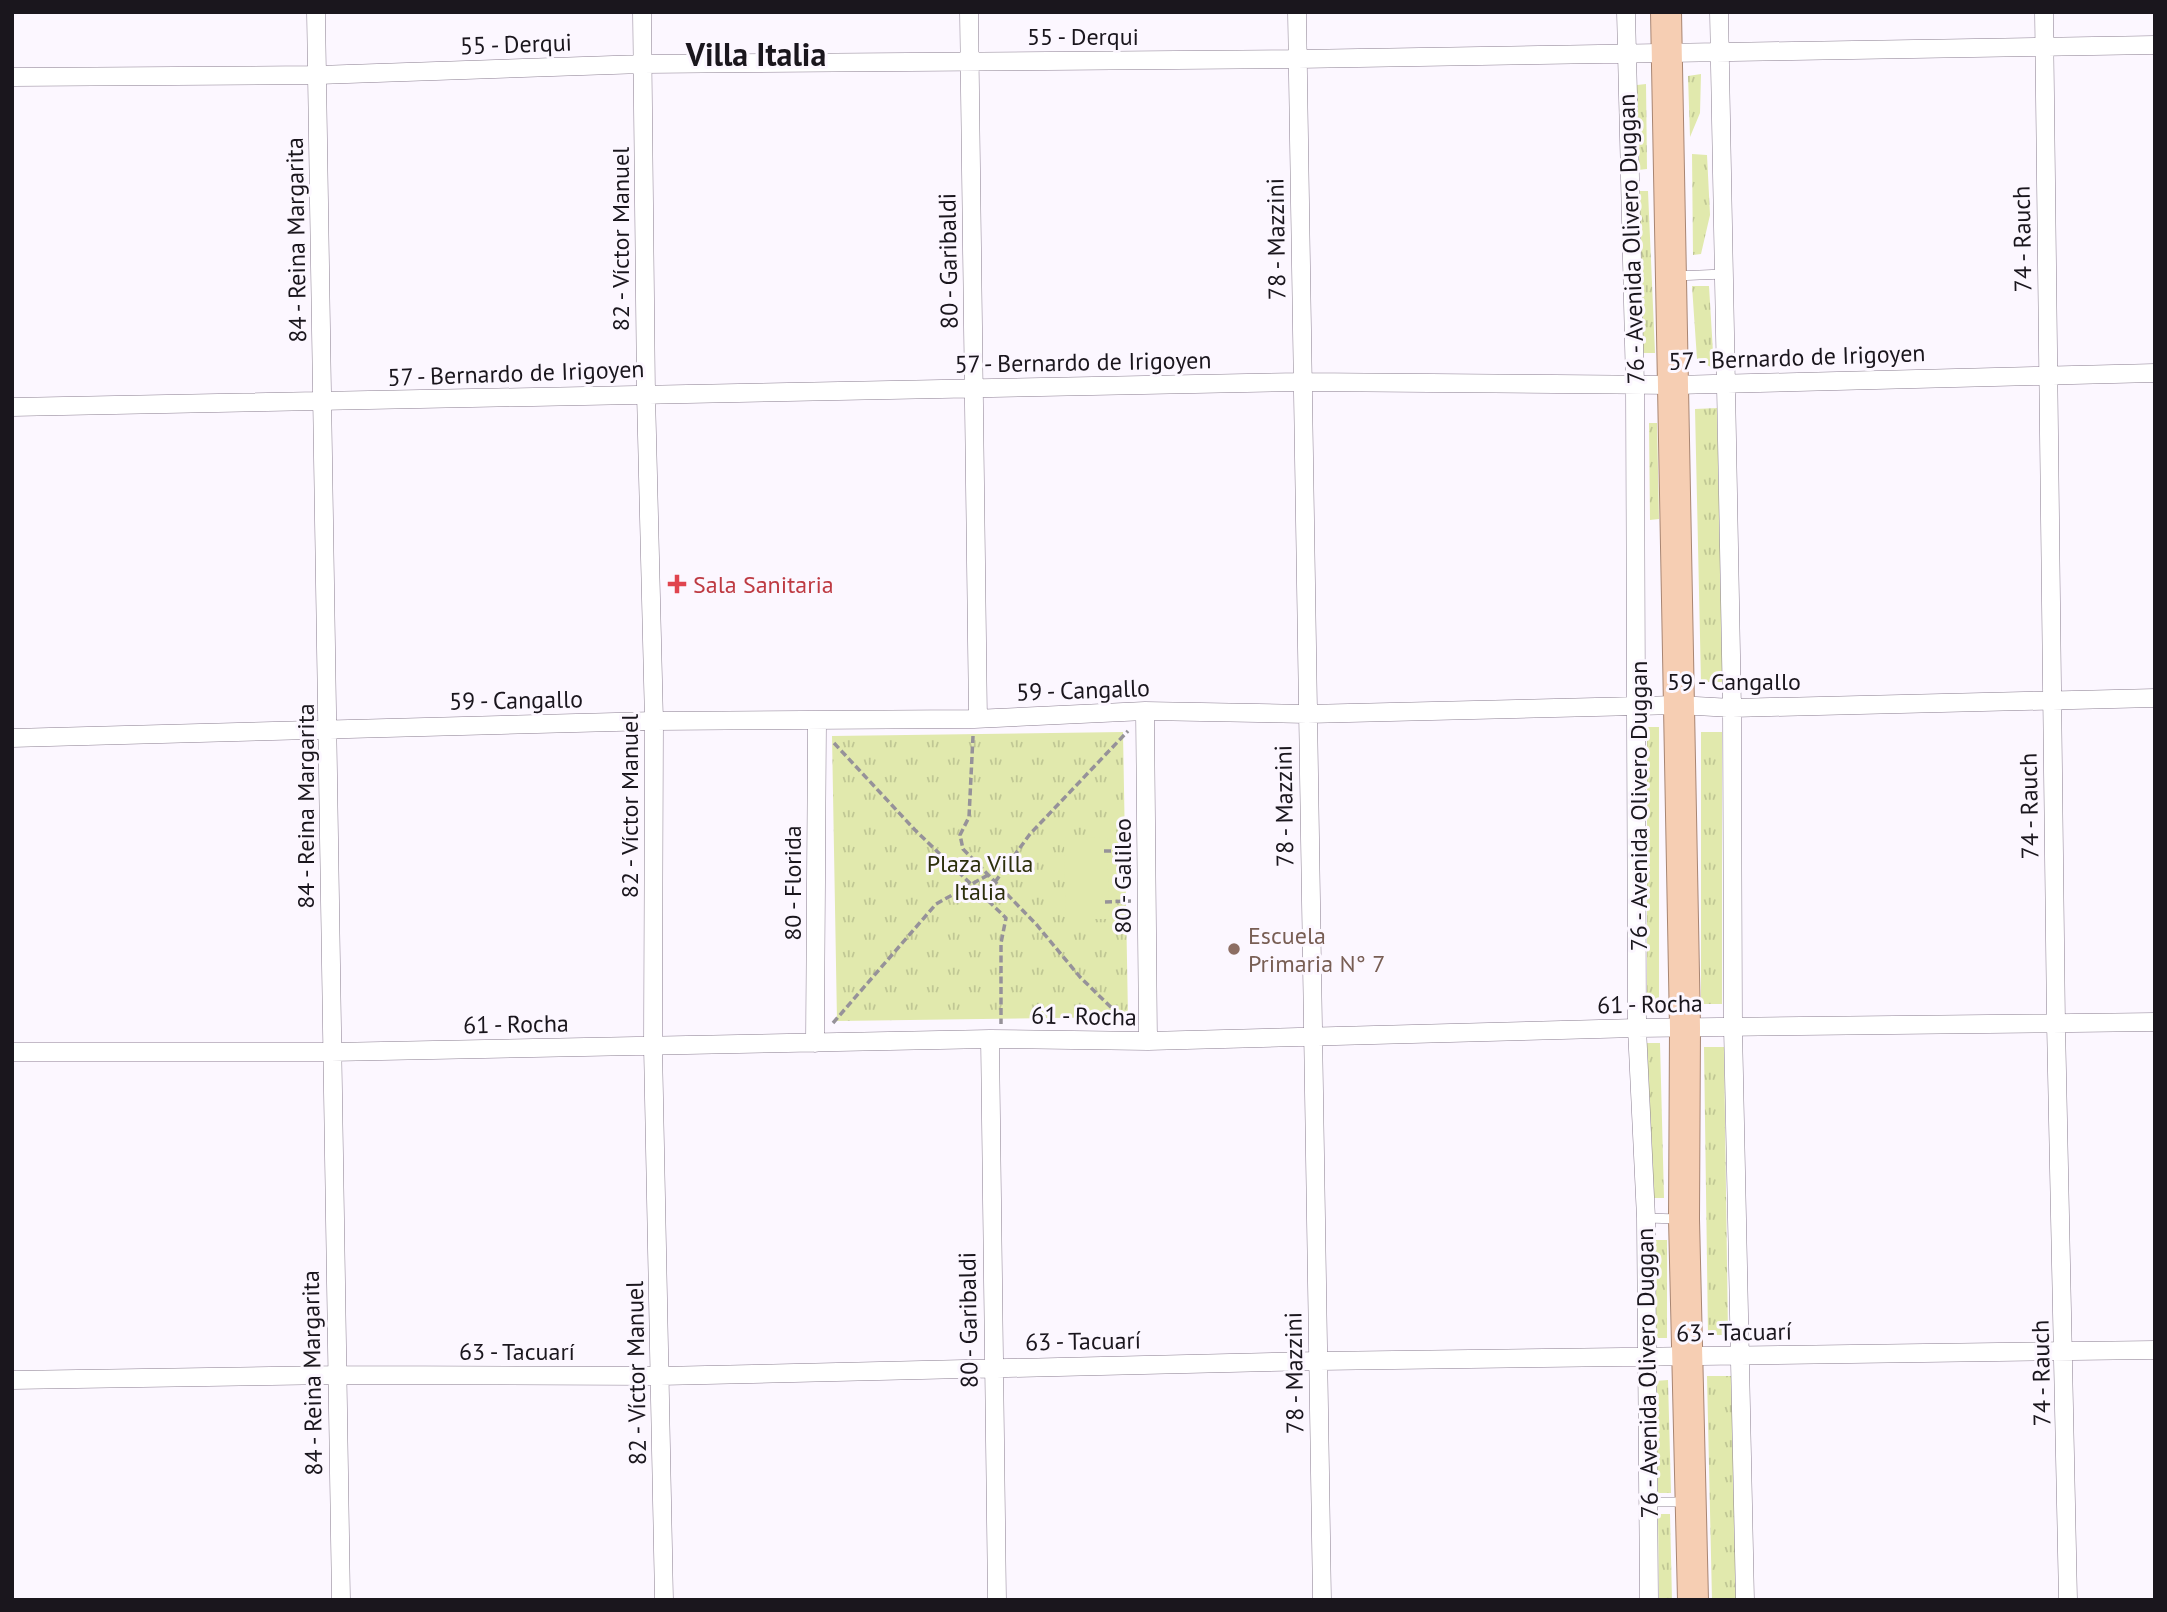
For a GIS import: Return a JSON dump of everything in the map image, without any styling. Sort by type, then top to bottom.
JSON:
[{"type":"highway","name":"76 - Avenida Olivero Duggan","points":[[1666,12],[1675,385],[1685,1028],[1684,1219],[1693,1600]]},
{"type":"street","name":"84 - Reina Margarita","points":[[316,12],[341,1600]]},
{"type":"street","name":"82 - Víctor Manuel","points":[[642,12],[646,394],[654,721],[653,1046],[664,1600]]},
{"type":"street","name":"80 - Garibaldi","points":[[969,12],[975,388],[976,719]]},
{"type":"street","name":"78 - Mazzini","points":[[1297,12],[1322,1600]]},
{"type":"street","name":"76 - Avenida Olivero Duggan","points":[[1626,12],[1635,385],[1637,1028],[1646,1218],[1649,1600]]},
{"type":"street","points":[[1719,12],[1732,708],[1733,1028],[1745,1600]]},
{"type":"street","name":"74 - Rauch","points":[[2044,12],[2056,1024],[2065,1351],[2068,1600]]},
{"type":"street","name":"55 - Derqui","points":[[12,77],[318,75],[643,64],[1298,59],[2155,45]]},
{"type":"street","name":"57 - Bernardo de Irigoyen","points":[[12,407],[1302,382],[1675,385],[2155,373]]},
{"type":"street","name":"59 - Cangallo","points":[[12,738],[654,721],[817,724],[1145,711],[1307,714],[2155,698]]},
{"type":"street","name":"80 - Galileo","points":[[1145,711],[1148,1041]]},
{"type":"street","name":"80 - Florida","points":[[816,1044],[817,724]]},
{"type":"street","name":"61 - Rocha","points":[[12,1052],[331,1052],[996,1040],[1148,1041],[1637,1028],[2155,1023]]},
{"type":"street","name":"80 - Garibaldi","points":[[996,1040],[993,1368],[997,1600]]},
{"type":"street","name":"63 - Tacuarí","points":[[12,1380],[336,1375],[660,1376],[1319,1361],[2155,1350]]},
{"type":"lane","points":[[1672,276],[1725,274]]},
{"type":"lane","points":[[1646,1218],[1684,1219]]},
{"type":"lane","points":[[1648,1503],[1690,1502]]},
{"type":"path","points":[[995,882],[1030,834],[1145,711]]},
{"type":"path","points":[[976,719],[969,817],[960,840],[963,849],[1036,924],[1080,977],[1148,1041]]},
{"type":"path","points":[[817,724],[1006,918],[1001,943],[996,1040]]},
{"type":"path","points":[[1104,851],[1146,850]]},
{"type":"path","points":[[816,1044],[936,904],[988,874]]},
{"type":"path","points":[[1105,902],[1147,900]]},
{"type":"green space","points":[[1701,74],[1700,113],[1690,137],[1688,76]]},
{"type":"green space","points":[[1646,84],[1647,169],[1638,170],[1637,85]]},
{"type":"green space","points":[[1692,154],[1707,155],[1710,215],[1701,254],[1693,255]]},
{"type":"green space","points":[[1636,191],[1648,191],[1655,353],[1643,353]]},
{"type":"green space","points":[[1692,286],[1709,286],[1714,369],[1697,359]]},
{"type":"green space","points":[[1717,408],[1723,682],[1701,682],[1695,409]]},
{"type":"green space","points":[[1649,423],[1657,423],[1659,519],[1650,520]]},
{"type":"green space","points":[[1647,727],[1659,727],[1659,1004],[1647,1005]]},
{"type":"green space","name":"Plaza Villa Italia","points":[[1123,732],[1128,1017],[837,1021],[832,736]]},
{"type":"green space","points":[[1701,732],[1722,732],[1722,1004],[1701,1004]]},
{"type":"green space","points":[[1107,837],[1109,919],[1066,919],[1064,838]]},
{"type":"green space","points":[[1647,1043],[1660,1043],[1664,1198],[1651,1198]]},
{"type":"green space","points":[[1704,1047],[1724,1047],[1728,1335],[1708,1335]]},
{"type":"green space","points":[[1654,1240],[1667,1240],[1667,1338],[1655,1338]]},
{"type":"green space","points":[[1707,1376],[1733,1376],[1738,1600],[1712,1600]]},
{"type":"green space","points":[[1668,1380],[1671,1493],[1658,1493],[1655,1381]]},
{"type":"green space","points":[[1658,1514],[1670,1514],[1672,1600],[1659,1600]]},
{"type":"place","name":"Sala Sanitaria","points":[[677,584]]},
{"type":"place","name":"Escuela Primaria N° 7","points":[[1234,949]]},
{"type":"district","name":"Villa Italia","points":[[756,54]]}]
